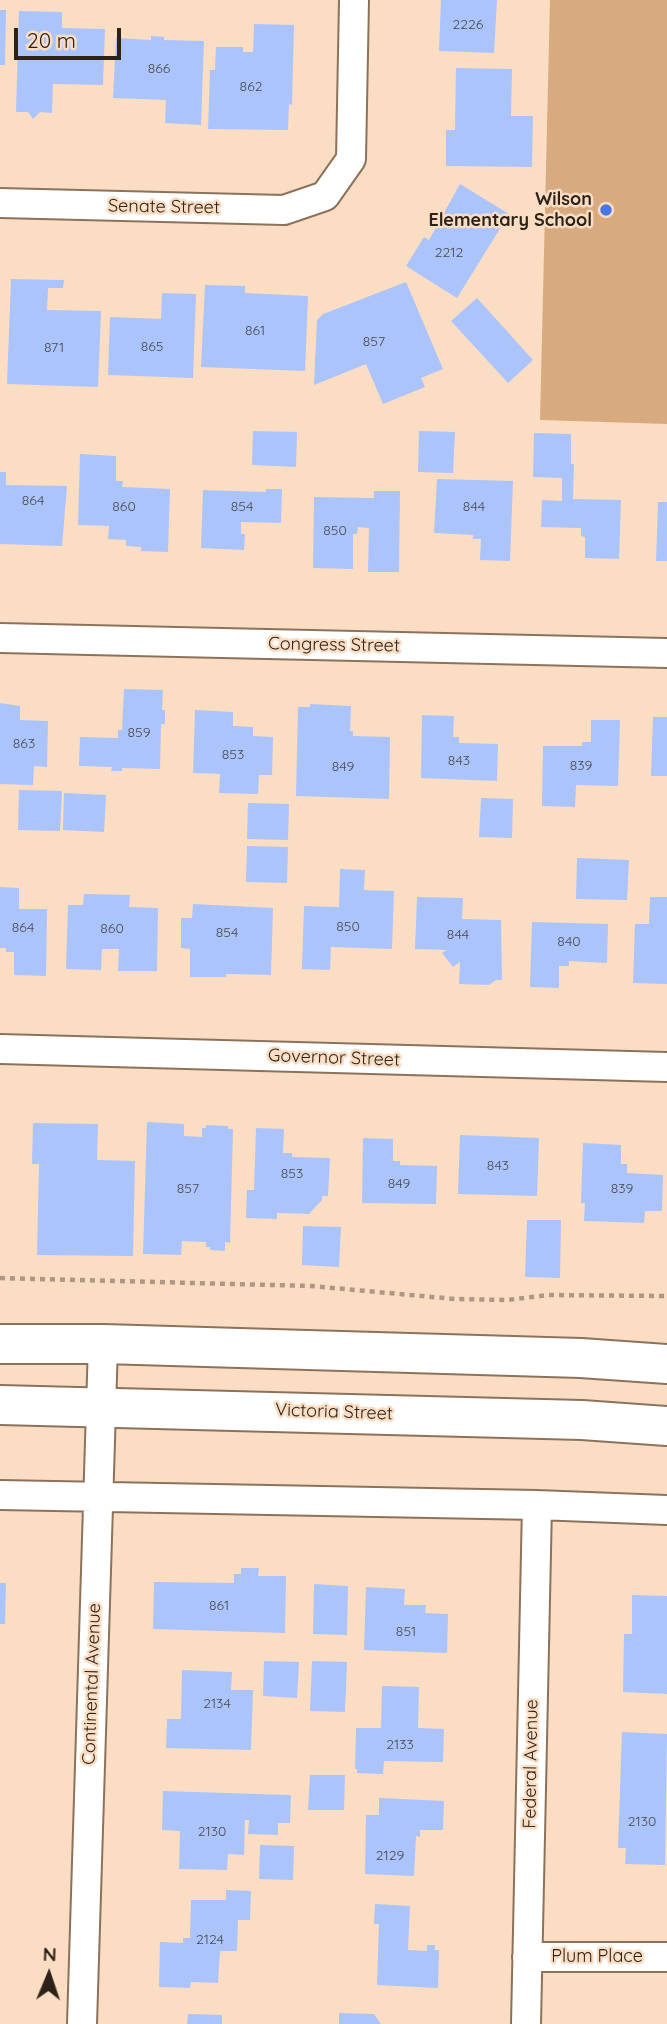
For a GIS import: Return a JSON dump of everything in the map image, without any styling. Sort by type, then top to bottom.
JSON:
[{"type":"main road","points":[[0,1344],[103,1344],[567,1358],[667,1364]]},
{"type":"main road","name":"Victoria Street","points":[[0,1405],[101,1405],[582,1420],[667,1426]]},
{"type":"street","name":"Senate Street","points":[[0,203],[284,210],[325,196],[351,159],[354,0]]},
{"type":"street","name":"Congress Street","points":[[0,638],[667,653]]},
{"type":"street","name":"Governor Street","points":[[0,1049],[667,1067]]},
{"type":"street","name":"Continental Avenue","points":[[82,2024],[103,1344]]},
{"type":"street","points":[[0,1495],[667,1510]]},
{"type":"street","name":"Federal Avenue","points":[[526,2024],[537,1505]]},
{"type":"street","name":"Plum Place","points":[[527,1957],[667,1956]]},
{"type":"path","points":[[0,1278],[311,1286],[455,1299],[507,1300],[549,1295],[667,1297]]},
{"type":"shaded area","name":"Wilson Elementary School","points":[[550,0],[667,0],[667,424],[540,420]]},
{"type":"building","points":[[441,0],[497,0],[494,53],[439,51]]},
{"type":"building","points":[[0,10],[6,10],[5,65],[0,65]]},
{"type":"building","points":[[19,11],[62,12],[62,28],[105,29],[103,85],[53,84],[52,113],[40,112],[33,119],[28,112],[16,112]]},
{"type":"building","points":[[254,24],[294,25],[292,105],[289,104],[288,130],[208,129],[210,70],[215,70],[216,47],[243,47],[243,52],[253,52]]},
{"type":"building","points":[[151,36],[164,37],[164,40],[204,41],[201,125],[165,123],[166,100],[113,98],[116,38],[151,40]]},
{"type":"building","points":[[456,68],[512,69],[511,116],[533,116],[532,167],[446,166],[446,130],[455,130]]},
{"type":"building","points":[[460,184],[509,214],[457,298],[406,266],[424,237],[429,240]]},
{"type":"building","points":[[11,279],[64,280],[63,288],[48,288],[47,310],[101,311],[98,387],[7,384]]},
{"type":"building","points":[[406,282],[443,369],[421,378],[425,387],[383,404],[366,364],[314,385],[317,320],[323,314]]},
{"type":"building","points":[[205,285],[245,286],[245,293],[308,296],[305,371],[201,367]]},
{"type":"building","points":[[162,293],[196,294],[193,378],[108,375],[110,317],[161,319]]},
{"type":"building","points":[[477,298],[533,360],[508,383],[451,321]]},
{"type":"building","points":[[253,431],[297,432],[296,467],[252,465]]},
{"type":"building","points":[[419,431],[455,432],[453,473],[418,472]]},
{"type":"building","points":[[534,433],[571,434],[573,499],[621,500],[619,559],[585,558],[585,537],[581,536],[581,528],[541,527],[542,500],[562,501],[562,478],[533,477]]},
{"type":"building","points":[[80,454],[116,456],[116,481],[123,481],[122,487],[170,489],[168,552],[141,551],[141,547],[126,546],[126,540],[108,539],[109,526],[78,525]]},
{"type":"building","points":[[0,472],[6,472],[6,485],[67,486],[62,546],[0,544]]},
{"type":"building","points":[[437,479],[513,481],[510,561],[480,560],[481,539],[473,539],[473,535],[434,533]]},
{"type":"building","points":[[266,489],[282,489],[281,523],[241,522],[241,534],[245,534],[244,550],[201,548],[203,490],[266,492]]},
{"type":"building","points":[[374,491],[400,491],[399,572],[368,572],[369,528],[358,527],[357,534],[353,534],[353,569],[313,568],[314,497],[374,498]]},
{"type":"building","points":[[658,502],[667,502],[667,561],[656,561]]},
{"type":"building","points":[[124,689],[163,690],[162,710],[165,710],[165,724],[161,724],[160,769],[122,768],[122,771],[111,771],[112,767],[79,766],[80,737],[118,738],[118,730],[122,730]]},
{"type":"building","points":[[0,703],[20,706],[20,720],[48,721],[47,767],[34,766],[33,785],[0,784]]},
{"type":"building","points":[[310,704],[351,706],[350,731],[353,731],[353,736],[390,737],[389,799],[296,796],[298,707],[310,707]]},
{"type":"building","points":[[195,710],[233,712],[233,726],[253,727],[253,736],[273,737],[272,775],[259,775],[258,794],[219,793],[220,774],[193,773]]},
{"type":"building","points":[[422,715],[454,716],[453,737],[459,737],[459,743],[498,744],[497,781],[421,778]]},
{"type":"building","points":[[653,717],[667,717],[667,776],[651,776]]},
{"type":"building","points":[[591,720],[620,720],[618,786],[576,785],[575,807],[542,806],[543,746],[582,746],[582,742],[591,742]]},
{"type":"building","points":[[19,790],[62,791],[60,831],[18,830]]},
{"type":"building","points":[[64,793],[106,795],[104,832],[63,830]]},
{"type":"building","points":[[481,798],[513,799],[512,838],[479,837]]},
{"type":"building","points":[[248,803],[289,804],[288,840],[247,839]]},
{"type":"building","points":[[247,846],[288,847],[287,883],[246,882]]},
{"type":"building","points":[[577,858],[629,860],[627,900],[576,899]]},
{"type":"building","points":[[340,869],[365,870],[364,890],[394,891],[392,949],[331,947],[330,970],[302,969],[304,906],[339,907]]},
{"type":"building","points":[[0,887],[19,888],[19,909],[47,909],[46,976],[14,975],[14,952],[6,952],[6,948],[0,948]]},
{"type":"building","points":[[84,894],[130,895],[129,907],[158,908],[157,971],[118,971],[119,949],[102,949],[101,970],[66,969],[68,905],[83,905]]},
{"type":"building","points":[[417,897],[463,898],[462,919],[501,920],[502,980],[496,980],[489,985],[459,984],[460,962],[453,967],[442,953],[447,950],[415,949]]},
{"type":"building","points":[[650,897],[667,897],[667,984],[633,983],[635,924],[649,924]]},
{"type":"building","points":[[193,904],[273,908],[271,975],[226,974],[226,977],[190,977],[190,949],[181,948],[181,918],[192,918]]},
{"type":"building","points":[[532,922],[608,924],[607,963],[569,961],[569,966],[559,966],[559,988],[530,987]]},
{"type":"building","points":[[147,1122],[184,1124],[184,1136],[202,1137],[202,1128],[206,1128],[206,1125],[228,1126],[228,1129],[233,1129],[230,1243],[225,1242],[225,1251],[210,1250],[210,1247],[206,1247],[206,1242],[182,1241],[181,1255],[143,1254]]},
{"type":"building","points":[[33,1123],[98,1124],[97,1160],[135,1161],[133,1256],[37,1255],[39,1164],[32,1164]]},
{"type":"building","points":[[256,1128],[284,1129],[283,1153],[292,1153],[292,1157],[330,1158],[328,1196],[322,1196],[322,1200],[309,1214],[277,1213],[277,1219],[246,1218],[247,1190],[254,1190]]},
{"type":"building","points":[[460,1135],[539,1138],[537,1196],[458,1194]]},
{"type":"building","points":[[363,1138],[393,1139],[393,1161],[400,1161],[400,1165],[437,1166],[436,1204],[362,1203]]},
{"type":"building","points":[[583,1143],[621,1145],[621,1164],[627,1164],[627,1173],[663,1175],[662,1211],[645,1211],[644,1223],[584,1221],[585,1203],[581,1203]]},
{"type":"building","points":[[527,1220],[561,1220],[560,1278],[525,1277]]},
{"type":"building","points":[[303,1226],[341,1227],[339,1267],[302,1265]]},
{"type":"building","points":[[241,1568],[259,1568],[258,1576],[286,1576],[285,1633],[153,1629],[154,1582],[234,1583],[234,1574],[241,1574]]},
{"type":"building","points":[[0,1583],[6,1583],[5,1624],[0,1624]]},
{"type":"building","points":[[314,1584],[348,1586],[347,1635],[313,1634]]},
{"type":"building","points":[[366,1587],[405,1589],[404,1605],[426,1605],[425,1613],[448,1614],[447,1653],[364,1650]]},
{"type":"building","points":[[632,1595],[667,1596],[667,1694],[623,1692],[624,1634],[632,1634]]},
{"type":"building","points":[[264,1661],[299,1662],[297,1698],[263,1696]]},
{"type":"building","points":[[312,1661],[347,1662],[345,1712],[310,1711]]},
{"type":"building","points":[[182,1670],[232,1672],[231,1690],[253,1690],[251,1750],[166,1748],[167,1719],[181,1719]]},
{"type":"building","points":[[382,1686],[419,1687],[418,1728],[444,1729],[443,1762],[384,1761],[383,1774],[357,1773],[356,1728],[381,1728]]},
{"type":"building","points":[[622,1732],[667,1734],[665,1865],[625,1864],[626,1848],[618,1848]]},
{"type":"building","points":[[310,1775],[345,1775],[344,1810],[308,1810]]},
{"type":"building","points":[[163,1791],[291,1795],[290,1823],[278,1823],[278,1835],[248,1834],[249,1820],[245,1820],[244,1855],[228,1854],[227,1870],[179,1869],[180,1831],[162,1830]]},
{"type":"building","points":[[379,1798],[444,1801],[443,1830],[420,1830],[420,1837],[416,1836],[414,1876],[365,1874],[366,1815],[379,1815]]},
{"type":"building","points":[[260,1845],[294,1846],[293,1880],[259,1879]]},
{"type":"building","points":[[226,1890],[251,1891],[250,1920],[238,1920],[237,1951],[220,1951],[218,1983],[191,1982],[190,1988],[159,1987],[160,1942],[183,1943],[183,1938],[190,1938],[191,1900],[226,1900]]},
{"type":"building","points":[[375,1904],[410,1906],[408,1950],[427,1951],[427,1945],[435,1945],[435,1950],[439,1950],[438,1988],[377,1985],[379,1924],[374,1924]]},
{"type":"building","points":[[339,2013],[374,2014],[381,2024],[339,2024]]},
{"type":"building","points":[[188,2014],[222,2015],[222,2024],[187,2024]]},
{"type":"place","name":"Wilson Elementary School","points":[[606,210]]}]
